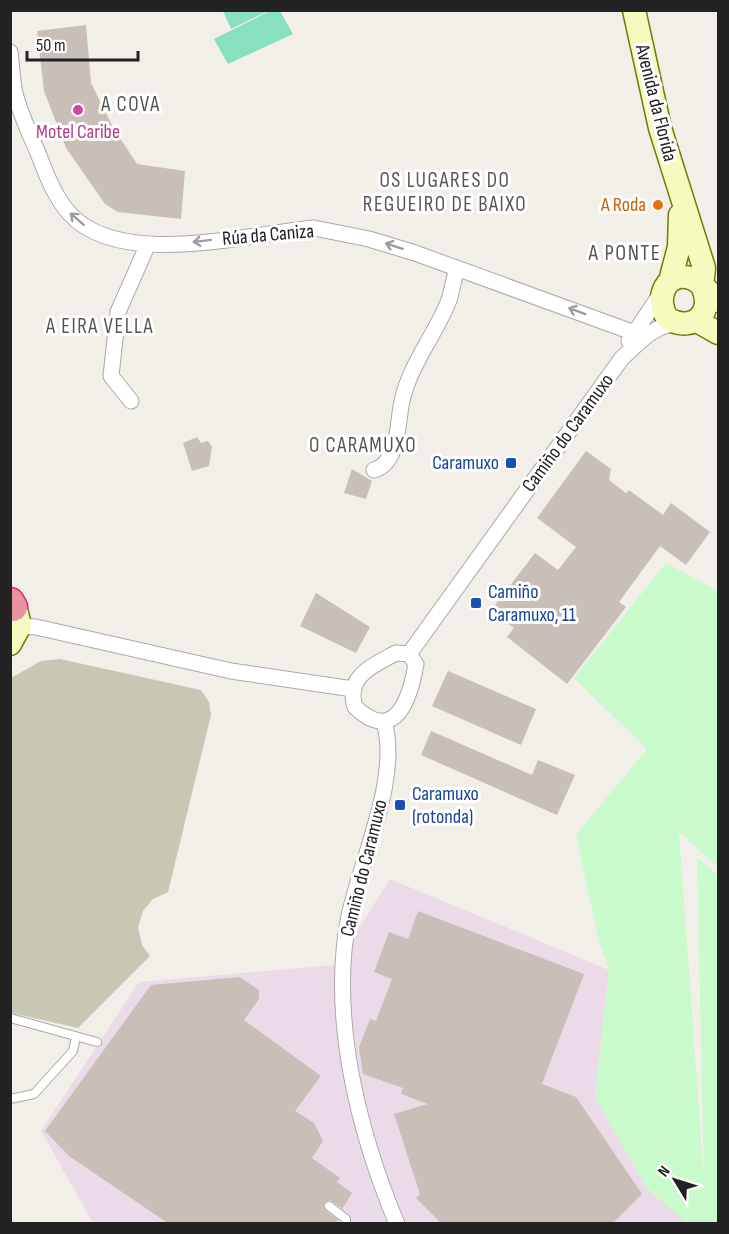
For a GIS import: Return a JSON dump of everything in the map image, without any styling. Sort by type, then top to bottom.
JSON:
[{"type":"main road","name":"Avenida da Florida","points":[[634,10],[660,128],[710,293]]},
{"type":"main road","name":"Avenida da Florida","points":[[680,195],[688,206],[718,270]]},
{"type":"main road","name":"Avenida da Florida","points":[[666,287],[680,247],[680,195]]},
{"type":"main road","points":[[687,322],[707,305],[707,295],[710,293],[693,279],[681,277],[666,287],[660,302],[662,311],[687,322],[718,333]]},
{"type":"street","name":"Rúa da Caniza","points":[[10,52],[15,93],[44,168],[70,214],[88,229],[106,237],[168,245],[314,228],[369,239],[457,268],[632,332]]},
{"type":"street","points":[[131,401],[111,376],[116,322],[118,312],[148,244]]},
{"type":"street","points":[[374,470],[380,468],[392,449],[398,432],[406,388],[449,299],[457,268]]},
{"type":"street","name":"Camiño do Caramuxo","points":[[622,358],[632,332],[666,287]]},
{"type":"street","name":"Camiño do Caramuxo","points":[[408,654],[622,358],[653,331],[669,324],[687,322]]},
{"type":"street","points":[[13,617],[36,627],[231,671],[353,689]]},
{"type":"street","points":[[396,653],[408,654],[416,664],[412,686],[404,707],[384,722],[373,721],[355,707],[353,689],[357,678],[396,653]]},
{"type":"street","name":"Camiño do Caramuxo","points":[[384,722],[389,748],[386,779],[348,920],[344,984],[346,1029],[356,1098],[370,1153],[398,1224]]},
{"type":"lane","points":[[10,1018],[98,1041]]},
{"type":"lane","points":[[10,1099],[34,1094],[74,1051],[76,1037]]},
{"type":"lane","points":[[328,1206],[346,1219],[346,1224]]},
{"type":"shaded area","points":[[60,659],[201,690],[209,702],[211,715],[168,892],[153,899],[143,911],[138,927],[142,945],[150,956],[78,1028],[11,1013],[11,678],[41,661]]},
{"type":"shaded area","points":[[390,879],[609,970],[595,1097],[647,1188],[687,1223],[93,1223],[41,1131],[139,982],[335,965]]},
{"type":"green space","points":[[272,10],[280,11],[293,34],[228,64],[214,39]]},
{"type":"green space","points":[[223,11],[268,11],[231,29]]},
{"type":"green space","points":[[666,563],[718,591],[718,867],[679,832],[704,1179],[697,858],[718,875],[718,1223],[687,1223],[647,1188],[595,1097],[609,970],[599,941],[576,835],[647,749],[574,678]]},
{"type":"building","name":"Motel Caribe","points":[[86,25],[91,83],[114,129],[137,164],[185,171],[181,219],[118,212],[105,204],[66,148],[44,91],[37,31]]},
{"type":"building","points":[[197,437],[201,443],[208,441],[212,447],[209,466],[192,471],[183,443]]},
{"type":"building","points":[[586,451],[611,469],[609,480],[626,493],[629,490],[663,515],[671,503],[710,532],[686,565],[660,546],[619,602],[626,607],[567,684],[507,637],[514,628],[491,610],[535,553],[558,570],[576,547],[537,518]]},
{"type":"building","points":[[352,469],[372,481],[366,499],[344,493]]},
{"type":"building","points":[[316,593],[370,627],[356,653],[300,626]]},
{"type":"building","points":[[448,671],[536,709],[521,745],[432,706]]},
{"type":"building","points":[[431,731],[532,775],[538,760],[575,775],[557,815],[421,755]]},
{"type":"building","points":[[418,911],[584,974],[542,1084],[576,1097],[642,1194],[612,1224],[442,1224],[416,1198],[420,1194],[394,1114],[428,1104],[401,1094],[403,1088],[363,1074],[359,1047],[370,1019],[376,1021],[392,979],[374,972],[389,932],[408,939]]},
{"type":"building","points":[[240,977],[259,990],[259,999],[244,1020],[321,1076],[295,1111],[314,1123],[323,1141],[312,1158],[340,1178],[337,1182],[352,1193],[343,1208],[345,1210],[330,1200],[324,1203],[325,1210],[338,1220],[335,1224],[169,1224],[69,1156],[45,1131],[151,985]]},
{"type":"place","name":"Motel Caribe","points":[[78,110]]},
{"type":"place","name":"A Roda","points":[[658,205]]},
{"type":"place","name":"Caramuxo","points":[[511,463]]},
{"type":"place","name":"Camiño Caramuxo, 11","points":[[476,603]]},
{"type":"place","name":"Caramuxo (rotonda)","points":[[400,805]]},
{"type":"district","name":"A COVA","points":[[131,104]]},
{"type":"district","name":"OS LUGARES DO REGUEIRO DE BAIXO","points":[[445,192]]},
{"type":"district","name":"A PONTE","points":[[625,253]]},
{"type":"district","name":"A EIRA VELLA","points":[[100,326]]},
{"type":"district","name":"O CARAMUXO","points":[[363,445]]}]
